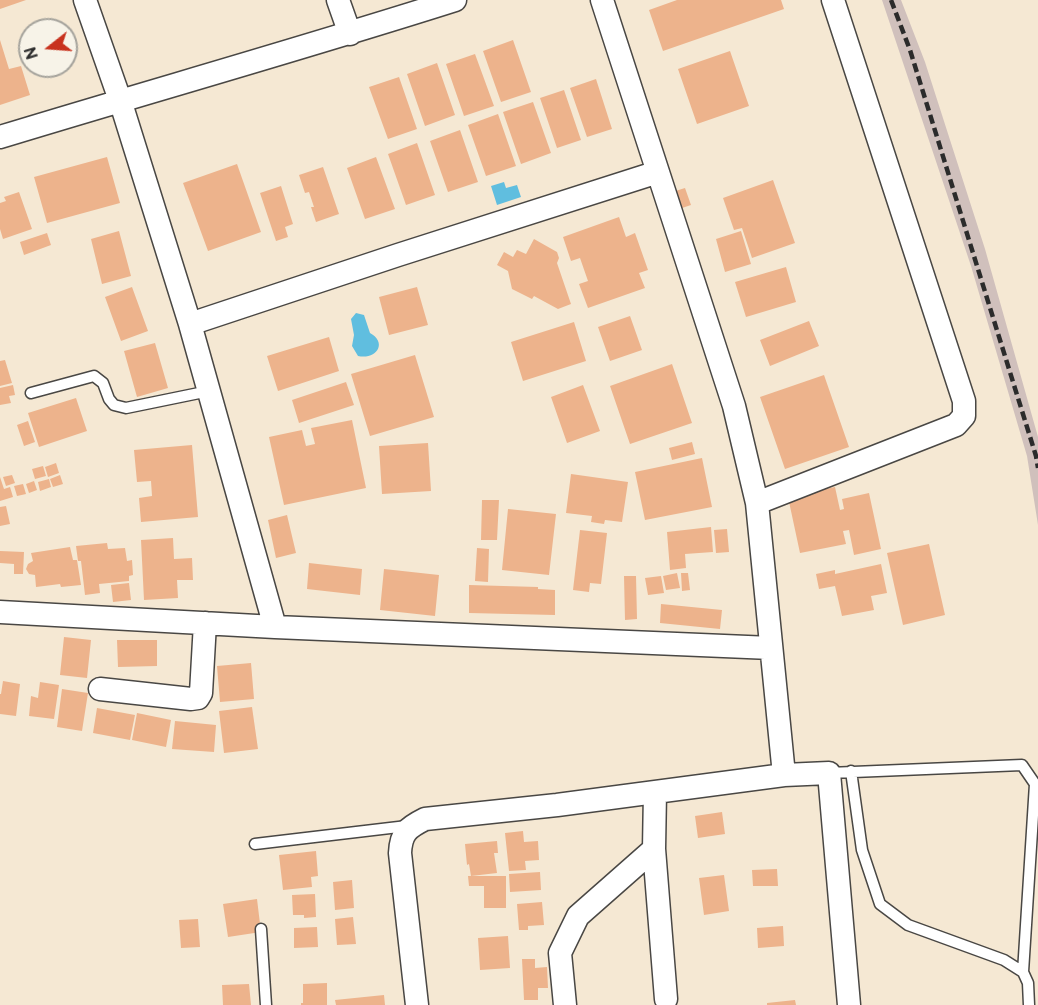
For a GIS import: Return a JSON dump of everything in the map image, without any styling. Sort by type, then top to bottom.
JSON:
[{"type":"street","points":[[85,0],[120,100],[190,324],[275,627]]},
{"type":"street","points":[[338,0],[350,34]]},
{"type":"street","points":[[0,137],[350,34],[455,0]]},
{"type":"street","points":[[602,0],[734,406],[757,503],[784,775]]},
{"type":"street","points":[[757,503],[956,425],[964,416],[964,401],[833,0]]},
{"type":"street","points":[[190,324],[658,172]]},
{"type":"street","points":[[0,612],[275,627],[771,648]]},
{"type":"street","points":[[100,689],[198,698],[201,693],[205,623]]},
{"type":"street","points":[[417,1005],[400,853],[401,840],[411,826],[425,819],[557,805],[784,775],[840,772],[849,1005]]},
{"type":"street","points":[[655,792],[654,849],[666,999]]},
{"type":"street","points":[[565,1005],[560,953],[578,916],[654,849]]},
{"type":"lane","points":[[31,393],[94,376],[103,382],[109,399],[114,405],[126,408],[209,391]]},
{"type":"lane","points":[[1023,972],[1004,960],[908,925],[880,904],[840,772],[1022,765],[1035,784],[1023,972],[1028,983],[1029,1005]]},
{"type":"lane","points":[[255,844],[411,826]]},
{"type":"lane","points":[[261,929],[266,1005]]},
{"type":"shaded area","points":[[882,0],[901,0],[925,62],[985,249],[1038,437],[1038,525],[1027,456],[971,266]]},
{"type":"water","points":[[504,182],[506,188],[517,185],[521,197],[497,205],[491,186]]},
{"type":"water","points":[[356,313],[364,315],[370,333],[378,341],[378,350],[370,356],[358,356],[352,346],[354,335],[351,319]]},
{"type":"building","points":[[0,0],[26,0],[0,9]]},
{"type":"building","points":[[677,0],[781,0],[784,9],[663,51],[649,10]]},
{"type":"building","points":[[0,40],[9,69],[18,67],[18,78],[25,78],[30,95],[0,105]]},
{"type":"building","points":[[513,40],[531,92],[501,102],[483,51]]},
{"type":"building","points":[[730,51],[749,106],[697,124],[678,69]]},
{"type":"building","points":[[475,54],[494,106],[464,116],[446,64]]},
{"type":"building","points":[[437,63],[455,115],[425,126],[407,74]]},
{"type":"building","points":[[399,77],[417,129],[388,139],[369,87]]},
{"type":"building","points":[[596,79],[612,129],[587,137],[570,88]]},
{"type":"building","points":[[564,90],[581,140],[557,148],[540,98]]},
{"type":"building","points":[[533,102],[551,153],[521,164],[503,112]]},
{"type":"building","points":[[498,114],[516,166],[486,176],[468,125]]},
{"type":"building","points":[[460,130],[478,182],[448,192],[430,141]]},
{"type":"building","points":[[417,143],[435,195],[406,205],[388,154]]},
{"type":"building","points":[[107,157],[120,203],[47,223],[34,177]]},
{"type":"building","points":[[376,157],[395,209],[365,219],[347,168]]},
{"type":"building","points":[[237,164],[261,232],[208,251],[183,183]]},
{"type":"building","points":[[323,167],[339,214],[316,222],[309,192],[305,193],[299,175]]},
{"type":"building","points":[[773,180],[795,243],[752,258],[742,228],[734,230],[723,198]]},
{"type":"building","points":[[281,186],[293,224],[285,227],[288,237],[276,241],[260,193]]},
{"type":"building","points":[[685,188],[691,205],[676,210],[669,193]]},
{"type":"building","points":[[19,192],[32,229],[3,239],[0,229],[0,203],[6,201],[4,197]]},
{"type":"building","points":[[619,217],[626,237],[635,233],[648,270],[639,273],[645,288],[588,308],[579,284],[588,281],[580,258],[571,261],[563,237]]},
{"type":"building","points":[[119,231],[131,276],[102,284],[91,239]]},
{"type":"building","points":[[741,231],[751,264],[725,272],[716,239]]},
{"type":"building","points":[[47,233],[51,245],[24,255],[20,242]]},
{"type":"building","points":[[534,239],[557,252],[559,258],[557,263],[571,304],[558,309],[534,296],[532,299],[512,289],[508,271],[497,265],[504,252],[513,257],[517,250],[526,254]]},
{"type":"building","points":[[786,267],[796,302],[746,317],[735,282]]},
{"type":"building","points":[[132,287],[148,331],[121,341],[105,297]]},
{"type":"building","points":[[417,287],[428,325],[389,335],[379,297]]},
{"type":"building","points":[[630,316],[642,350],[610,361],[598,327]]},
{"type":"building","points":[[809,321],[819,346],[770,366],[760,340]]},
{"type":"building","points":[[574,322],[586,361],[523,381],[511,342]]},
{"type":"building","points":[[329,337],[339,371],[278,391],[267,356]]},
{"type":"building","points":[[155,343],[168,388],[137,397],[124,351]]},
{"type":"building","points":[[415,355],[434,417],[370,436],[351,374]]},
{"type":"building","points":[[5,360],[12,383],[0,386],[0,361]]},
{"type":"building","points":[[672,364],[692,423],[630,444],[610,386]]},
{"type":"building","points":[[824,375],[849,447],[785,469],[760,397]]},
{"type":"building","points":[[346,382],[354,405],[299,423],[292,400]]},
{"type":"building","points":[[13,385],[15,395],[9,396],[11,403],[0,405],[0,388]]},
{"type":"building","points":[[583,385],[600,431],[567,443],[551,397]]},
{"type":"building","points":[[76,398],[87,431],[39,447],[28,413]]},
{"type":"building","points":[[352,420],[366,488],[284,505],[269,437],[302,430],[306,446],[315,444],[311,428]]},
{"type":"building","points":[[28,421],[35,442],[24,446],[17,425]]},
{"type":"building","points":[[692,442],[695,454],[672,460],[669,448]]},
{"type":"building","points":[[428,443],[431,491],[382,494],[379,446]]},
{"type":"building","points":[[192,445],[198,517],[141,522],[139,498],[152,496],[151,481],[137,482],[134,450]]},
{"type":"building","points":[[702,458],[712,507],[645,520],[635,472]]},
{"type":"building","points":[[56,463],[59,473],[48,477],[45,467]]},
{"type":"building","points":[[43,466],[46,476],[35,479],[32,469]]},
{"type":"building","points":[[571,474],[628,482],[622,522],[605,520],[604,524],[591,522],[592,516],[566,513]]},
{"type":"building","points":[[12,475],[15,483],[6,486],[3,477]]},
{"type":"building","points":[[60,475],[63,484],[53,487],[50,479]]},
{"type":"building","points":[[0,477],[4,489],[10,487],[13,497],[0,501]]},
{"type":"building","points":[[49,479],[51,487],[40,491],[38,482]]},
{"type":"building","points":[[34,481],[37,490],[29,493],[26,484]]},
{"type":"building","points":[[23,484],[26,494],[17,496],[14,486]]},
{"type":"building","points":[[835,487],[840,510],[844,509],[842,499],[869,493],[881,549],[854,555],[849,530],[843,531],[846,544],[800,553],[788,497]]},
{"type":"building","points":[[482,500],[499,500],[497,540],[481,540]]},
{"type":"building","points":[[6,506],[10,524],[0,526],[0,507]]},
{"type":"building","points":[[508,509],[556,514],[549,575],[502,570]]},
{"type":"building","points":[[287,515],[296,553],[276,558],[268,520]]},
{"type":"building","points":[[711,527],[713,552],[685,554],[686,568],[670,570],[667,532]]},
{"type":"building","points":[[727,529],[729,552],[716,553],[714,530]]},
{"type":"building","points":[[580,530],[607,533],[601,584],[590,583],[589,592],[573,590]]},
{"type":"building","points":[[173,538],[174,559],[192,558],[193,580],[177,580],[178,598],[144,600],[141,540]]},
{"type":"building","points":[[107,543],[108,549],[125,548],[127,561],[132,560],[133,575],[129,576],[129,581],[99,584],[100,593],[85,595],[81,561],[78,561],[76,546]]},
{"type":"building","points":[[929,544],[945,615],[903,625],[887,553]]},
{"type":"building","points":[[70,547],[73,560],[77,560],[81,585],[61,587],[60,584],[36,587],[35,575],[29,574],[26,569],[33,561],[31,553]]},
{"type":"building","points":[[477,548],[489,549],[488,582],[475,581]]},
{"type":"building","points":[[0,551],[24,552],[23,574],[14,574],[14,564],[0,563]]},
{"type":"building","points":[[309,563],[362,569],[360,595],[307,589]]},
{"type":"building","points":[[881,564],[887,593],[871,596],[874,610],[842,616],[835,586],[819,589],[816,574],[835,570],[835,574]]},
{"type":"building","points":[[384,569],[439,575],[435,616],[380,610]]},
{"type":"building","points":[[677,573],[680,588],[666,590],[663,576]]},
{"type":"building","points":[[681,573],[688,573],[690,590],[682,591]]},
{"type":"building","points":[[624,576],[636,576],[637,619],[625,620]]},
{"type":"building","points":[[661,576],[664,593],[648,595],[645,578]]},
{"type":"building","points":[[129,583],[131,600],[113,602],[111,585]]},
{"type":"building","points":[[469,585],[538,587],[538,589],[555,590],[555,615],[469,613]]},
{"type":"building","points":[[661,604],[722,610],[720,629],[660,623]]},
{"type":"building","points":[[64,637],[91,640],[87,678],[60,675]]},
{"type":"building","points":[[117,640],[157,640],[157,666],[118,667]]},
{"type":"building","points":[[251,663],[254,699],[220,702],[217,666]]},
{"type":"building","points":[[3,681],[20,684],[16,716],[0,714],[0,694]]},
{"type":"building","points":[[40,682],[59,685],[54,719],[29,716],[31,696],[38,698]]},
{"type":"building","points":[[62,689],[88,693],[82,731],[57,727]]},
{"type":"building","points":[[252,707],[258,749],[224,753],[219,711]]},
{"type":"building","points":[[97,708],[135,715],[130,740],[93,733]]},
{"type":"building","points":[[137,713],[171,720],[166,747],[132,740]]},
{"type":"building","points":[[175,721],[216,725],[214,752],[172,749]]},
{"type":"building","points":[[722,812],[725,834],[698,838],[695,816]]},
{"type":"building","points":[[523,831],[524,842],[538,841],[539,860],[525,861],[526,870],[509,871],[505,833]]},
{"type":"building","points":[[497,841],[498,853],[494,853],[497,873],[471,876],[469,864],[467,865],[465,844]]},
{"type":"building","points":[[316,851],[318,876],[311,877],[312,887],[283,890],[279,855]]},
{"type":"building","points":[[777,869],[778,886],[753,886],[752,870]]},
{"type":"building","points":[[540,872],[541,890],[510,892],[509,874]]},
{"type":"building","points":[[724,875],[729,911],[704,915],[699,878]]},
{"type":"building","points":[[468,876],[506,876],[506,908],[484,908],[484,886],[469,886]]},
{"type":"building","points":[[352,880],[354,908],[335,910],[333,882]]},
{"type":"building","points":[[315,894],[316,917],[304,918],[304,915],[293,915],[292,895]]},
{"type":"building","points":[[257,899],[261,932],[228,937],[223,904]]},
{"type":"building","points":[[542,902],[544,925],[528,926],[528,930],[519,930],[517,904]]},
{"type":"building","points":[[353,917],[356,944],[337,945],[335,919]]},
{"type":"building","points":[[198,919],[200,947],[181,948],[179,920]]},
{"type":"building","points":[[783,926],[784,946],[758,948],[757,928]]},
{"type":"building","points":[[317,927],[318,947],[294,948],[294,928]]},
{"type":"building","points":[[508,936],[510,968],[480,970],[478,938]]},
{"type":"building","points":[[522,959],[535,959],[535,968],[547,967],[548,988],[538,988],[538,1000],[524,1000]]},
{"type":"building","points":[[327,983],[327,1005],[301,1005],[303,1003],[303,984]]},
{"type":"building","points":[[249,984],[251,1005],[223,1005],[222,985]]},
{"type":"building","points":[[384,995],[385,1005],[336,1005],[335,1000]]},
{"type":"building","points":[[795,1000],[796,1005],[767,1005],[767,1003]]},
{"type":"railway","points":[[891,0],[910,50],[1038,468]]}]
